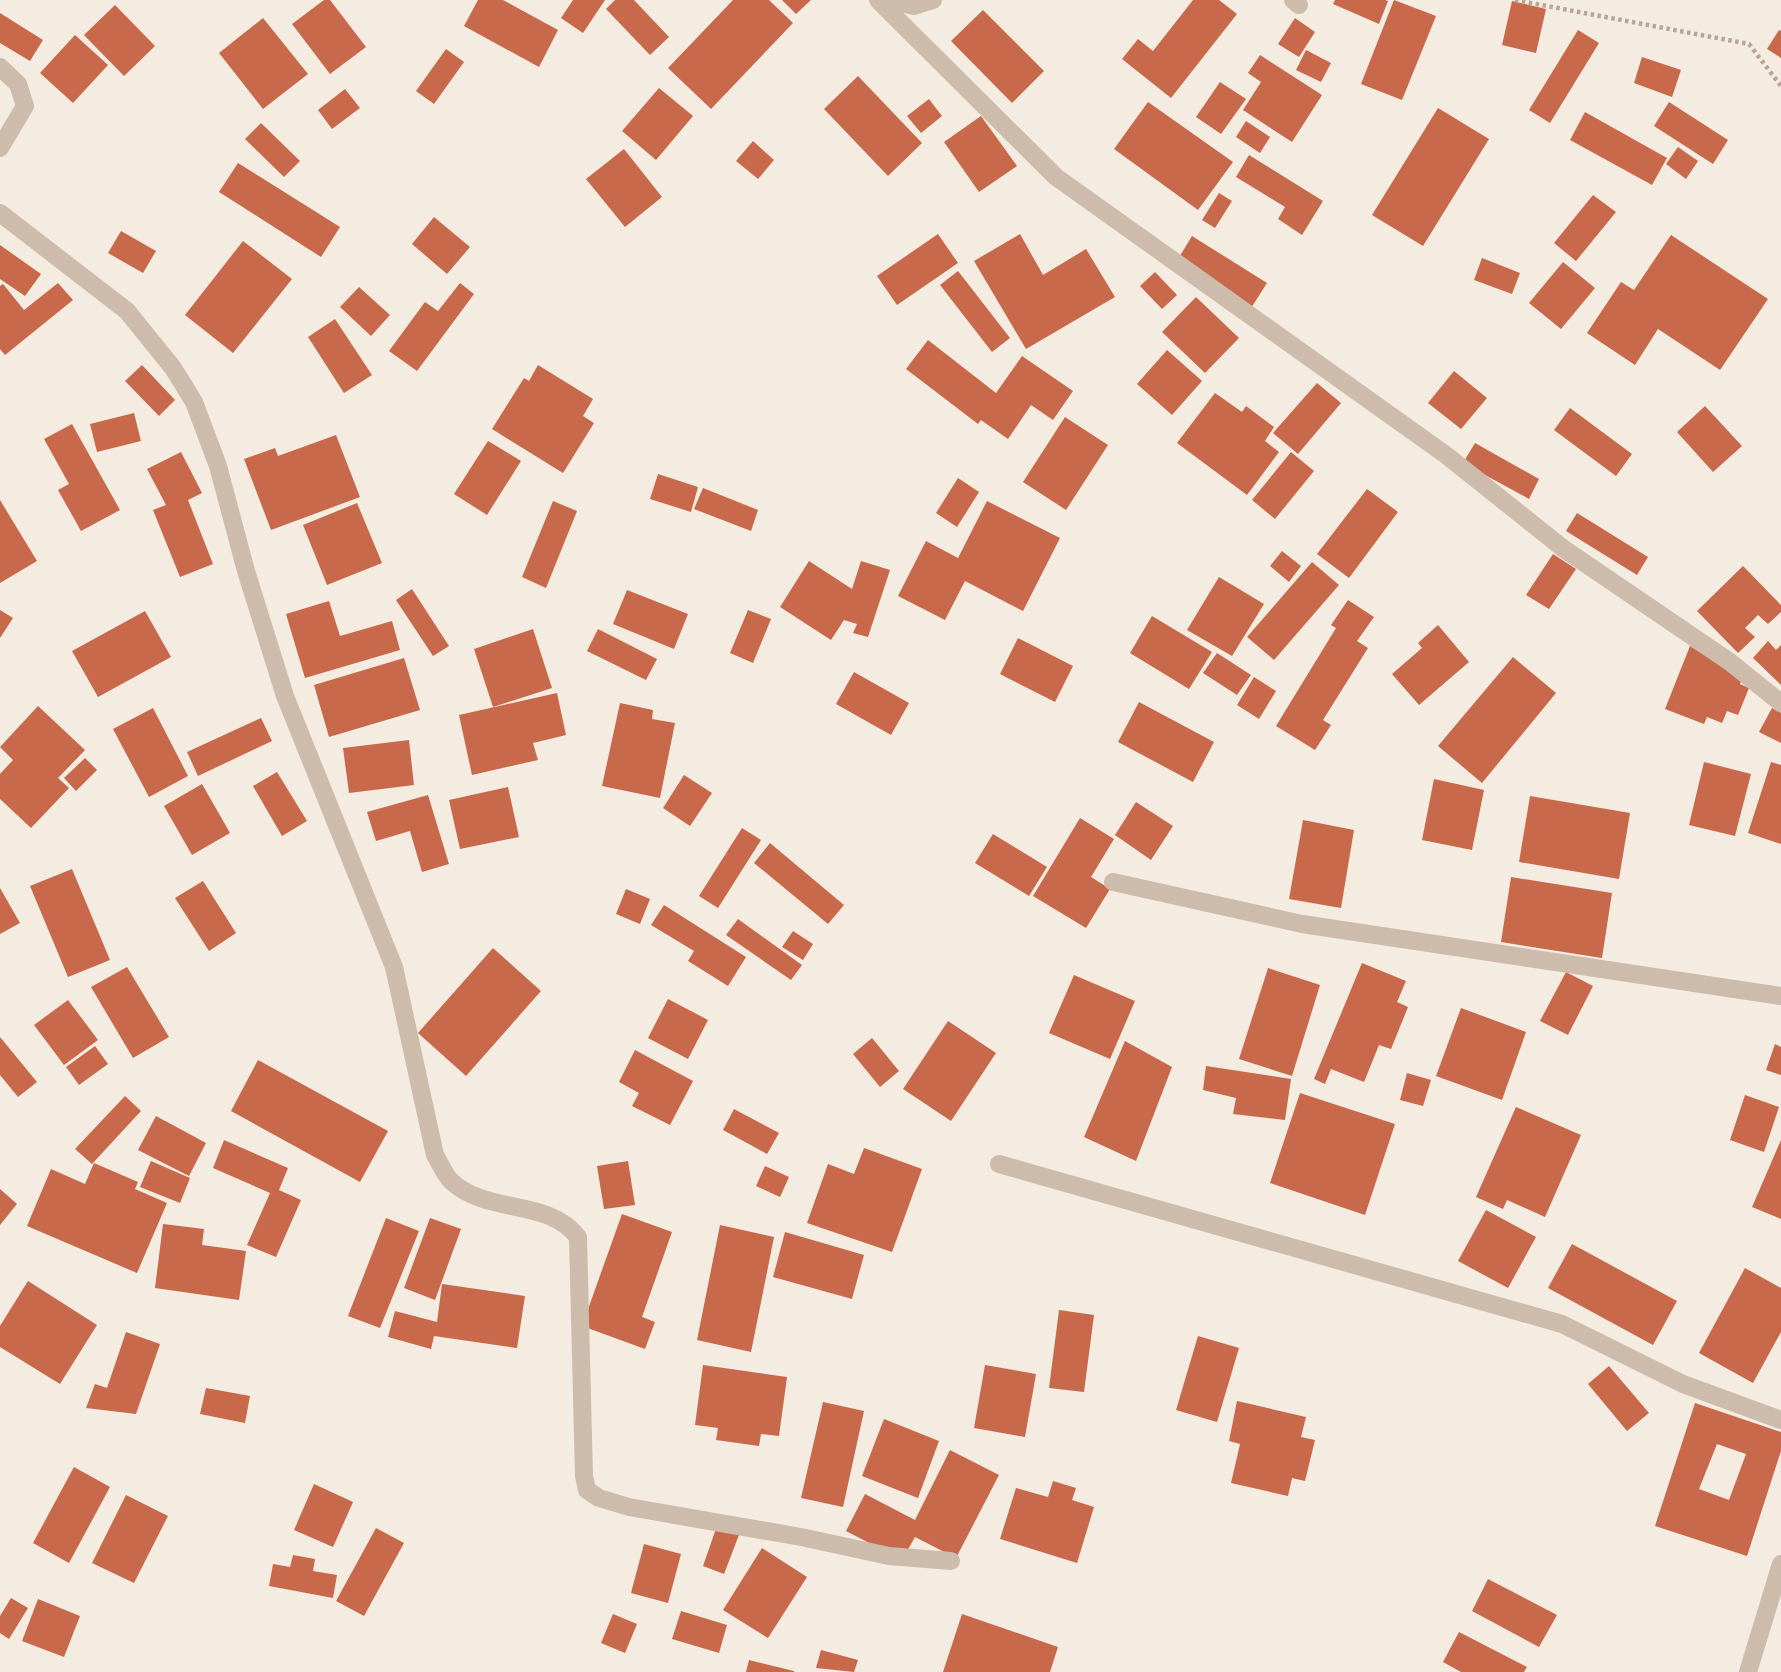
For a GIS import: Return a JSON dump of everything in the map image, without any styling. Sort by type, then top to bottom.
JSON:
[{"type":"street","points":[[878,0],[1056,177],[1446,456],[1564,549],[1730,662],[1781,704]]},
{"type":"street","points":[[890,0],[914,6],[933,0]]},
{"type":"street","points":[[0,67],[18,84],[25,106],[0,148]]},
{"type":"street","points":[[0,213],[127,311],[173,368],[194,402],[218,466],[246,571],[285,696],[394,967],[435,1155],[450,1181],[471,1195],[489,1203],[553,1215],[579,1237],[584,1476],[587,1490],[598,1498],[629,1507],[801,1537],[889,1556],[951,1560]]},
{"type":"street","points":[[1113,882],[1302,924],[1781,996]]},
{"type":"street","points":[[999,1164],[1562,1324],[1683,1384],[1781,1420]]},
{"type":"street","points":[[1748,1672],[1781,1564]]},
{"type":"path","points":[[1515,0],[1749,44],[1781,86]]},
{"type":"building","points":[[324,0],[330,0],[366,47],[330,74],[292,24]]},
{"type":"building","points":[[478,0],[503,0],[558,30],[539,67],[464,26]]},
{"type":"building","points":[[573,0],[605,0],[583,33],[561,18]]},
{"type":"building","points":[[615,0],[634,0],[669,37],[650,55],[606,9]]},
{"type":"building","points":[[733,0],[769,0],[793,23],[711,109],[668,68]]},
{"type":"building","points":[[782,0],[811,0],[796,14]]},
{"type":"building","points":[[1193,0],[1219,0],[1237,14],[1171,98],[1122,59],[1138,39],[1153,51]]},
{"type":"building","points":[[1335,0],[1388,1],[1379,24],[1333,4]]},
{"type":"building","points":[[1394,0],[1436,16],[1402,100],[1361,84]]},
{"type":"building","points":[[1512,1],[1546,9],[1536,53],[1502,45]]},
{"type":"building","points":[[115,5],[155,46],[124,76],[84,35]]},
{"type":"building","points":[[983,10],[1044,71],[1012,103],[951,41]]},
{"type":"building","points":[[0,13],[43,40],[30,61],[0,43]]},
{"type":"building","points":[[263,18],[308,74],[263,109],[219,53]]},
{"type":"building","points":[[1295,18],[1315,32],[1299,57],[1278,44]]},
{"type":"building","points":[[1578,30],[1599,43],[1550,123],[1529,110]]},
{"type":"building","points":[[1779,30],[1781,31],[1781,58],[1767,49]]},
{"type":"building","points":[[75,35],[108,65],[73,103],[40,73]]},
{"type":"building","points":[[446,49],[464,62],[434,104],[416,91]]},
{"type":"building","points":[[1306,50],[1331,63],[1321,82],[1296,70]]},
{"type":"building","points":[[1260,55],[1322,95],[1292,142],[1243,110],[1261,82],[1248,73]]},
{"type":"building","points":[[1642,57],[1681,70],[1672,97],[1634,83]]},
{"type":"building","points":[[858,76],[922,143],[888,176],[824,109]]},
{"type":"building","points":[[1220,82],[1246,99],[1221,134],[1196,117]]},
{"type":"building","points":[[659,88],[693,116],[656,160],[622,131]]},
{"type":"building","points":[[345,89],[360,108],[332,129],[318,110]]},
{"type":"building","points":[[929,99],[942,116],[921,133],[907,116]]},
{"type":"building","points":[[1148,102],[1233,162],[1198,210],[1114,149]]},
{"type":"building","points":[[1669,102],[1728,140],[1713,164],[1654,126]]},
{"type":"building","points":[[1438,108],[1489,139],[1423,246],[1372,215]]},
{"type":"building","points":[[1585,112],[1667,158],[1652,185],[1570,140]]},
{"type":"building","points":[[981,116],[1017,166],[979,192],[944,142]]},
{"type":"building","points":[[1246,121],[1270,137],[1260,153],[1236,137]]},
{"type":"building","points":[[261,123],[300,161],[284,177],[245,139]]},
{"type":"building","points":[[753,141],[774,160],[758,179],[736,161]]},
{"type":"building","points":[[1678,147],[1698,161],[1686,179],[1666,164]]},
{"type":"building","points":[[624,149],[662,197],[625,227],[586,179]]},
{"type":"building","points":[[1249,155],[1323,201],[1302,235],[1278,219],[1285,207],[1236,177]]},
{"type":"building","points":[[238,163],[340,227],[321,257],[219,192]]},
{"type":"building","points":[[1219,193],[1232,201],[1215,228],[1202,220]]},
{"type":"building","points":[[1593,195],[1616,212],[1576,261],[1554,243]]},
{"type":"building","points":[[434,217],[470,247],[447,274],[412,244]]},
{"type":"building","points":[[121,231],[156,251],[143,273],[108,253]]},
{"type":"building","points":[[938,234],[958,263],[897,305],[877,276]]},
{"type":"building","points":[[1020,234],[1043,275],[1086,249],[1115,297],[1026,349],[974,261]]},
{"type":"building","points":[[1671,235],[1768,299],[1720,370],[1658,329],[1635,365],[1587,333],[1621,282],[1634,290]]},
{"type":"building","points":[[1192,236],[1267,283],[1246,316],[1172,269]]},
{"type":"building","points":[[243,241],[292,279],[233,353],[185,315]]},
{"type":"building","points":[[0,245],[41,274],[25,296],[0,279]]},
{"type":"building","points":[[1482,258],[1520,273],[1512,294],[1474,280]]},
{"type":"building","points":[[1563,262],[1595,288],[1561,329],[1529,303]]},
{"type":"building","points":[[958,271],[1010,338],[992,352],[940,285]]},
{"type":"building","points":[[1155,272],[1177,295],[1162,309],[1140,286]]},
{"type":"building","points":[[58,283],[73,300],[5,355],[0,349],[0,286],[3,284],[24,310]]},
{"type":"building","points":[[460,283],[474,294],[417,371],[389,351],[425,302],[438,311]]},
{"type":"building","points":[[359,287],[390,315],[371,336],[340,307]]},
{"type":"building","points":[[1196,297],[1239,338],[1205,373],[1162,332]]},
{"type":"building","points":[[335,319],[372,375],[344,393],[308,337]]},
{"type":"building","points":[[928,340],[996,393],[1022,356],[1073,391],[1053,420],[1031,405],[1008,439],[981,420],[978,424],[906,369]]},
{"type":"building","points":[[1167,350],[1202,381],[1172,415],[1137,384]]},
{"type":"building","points":[[142,365],[175,400],[159,416],[125,381]]},
{"type":"building","points":[[538,365],[593,399],[583,416],[594,423],[563,473],[492,429],[524,378],[529,381]]},
{"type":"building","points":[[1454,371],[1487,398],[1461,429],[1428,403]]},
{"type":"building","points":[[1317,383],[1341,403],[1298,454],[1273,433]]},
{"type":"building","points":[[1215,393],[1242,412],[1246,406],[1274,427],[1265,441],[1279,452],[1247,495],[1177,443]]},
{"type":"building","points":[[1705,406],[1742,446],[1713,472],[1677,432]]},
{"type":"building","points":[[1570,408],[1632,454],[1616,476],[1554,430]]},
{"type":"building","points":[[134,413],[141,441],[97,452],[90,424]]},
{"type":"building","points":[[1065,417],[1108,445],[1066,510],[1023,482]]},
{"type":"building","points":[[72,424],[120,510],[81,531],[58,490],[69,484],[44,439]]},
{"type":"building","points":[[336,435],[360,497],[271,530],[244,459],[275,448],[278,456]]},
{"type":"building","points":[[488,441],[521,461],[487,515],[454,494]]},
{"type":"building","points":[[1475,443],[1539,479],[1529,499],[1463,463]]},
{"type":"building","points":[[181,452],[202,493],[188,500],[213,564],[180,577],[153,510],[166,505],[147,469]]},
{"type":"building","points":[[1291,452],[1314,471],[1275,519],[1252,500]]},
{"type":"building","points":[[658,474],[698,487],[691,512],[650,499]]},
{"type":"building","points":[[958,478],[979,492],[957,527],[936,513]]},
{"type":"building","points":[[703,488],[758,510],[751,531],[694,509]]},
{"type":"building","points":[[1367,489],[1398,512],[1349,578],[1317,554]]},
{"type":"building","points":[[0,500],[37,561],[0,583]]},
{"type":"building","points":[[553,501],[577,511],[546,588],[522,577]]},
{"type":"building","points":[[987,501],[1060,538],[1023,611],[965,581],[945,620],[898,596],[926,541],[958,558]]},
{"type":"building","points":[[357,503],[382,563],[327,585],[303,525]]},
{"type":"building","points":[[1577,513],[1648,557],[1637,575],[1566,531]]},
{"type":"building","points":[[1282,551],[1301,566],[1289,582],[1270,566]]},
{"type":"building","points":[[1553,554],[1576,569],[1549,609],[1526,595]]},
{"type":"building","points":[[809,561],[852,589],[861,561],[890,570],[868,637],[853,633],[857,624],[844,620],[831,640],[780,607]]},
{"type":"building","points":[[1312,562],[1339,585],[1274,660],[1247,637]]},
{"type":"building","points":[[1743,566],[1781,605],[1781,612],[1768,624],[1758,615],[1745,628],[1755,637],[1738,653],[1697,611]]},
{"type":"building","points":[[1219,577],[1264,604],[1232,656],[1187,630]]},
{"type":"building","points":[[412,589],[449,646],[433,656],[396,600]]},
{"type":"building","points":[[627,590],[688,614],[674,649],[613,624]]},
{"type":"building","points":[[1348,600],[1374,617],[1357,641],[1368,648],[1323,720],[1331,725],[1315,750],[1276,726],[1336,628],[1331,625]]},
{"type":"building","points":[[329,601],[340,636],[392,621],[400,650],[305,678],[286,614]]},
{"type":"building","points":[[0,610],[13,618],[0,638]]},
{"type":"building","points":[[748,610],[771,619],[753,663],[730,653]]},
{"type":"building","points":[[145,611],[171,657],[98,697],[72,651]]},
{"type":"building","points":[[1152,616],[1212,652],[1189,689],[1130,653]]},
{"type":"building","points":[[1438,625],[1469,662],[1419,705],[1392,674],[1422,648],[1418,643]]},
{"type":"building","points":[[533,629],[552,688],[493,707],[474,649]]},
{"type":"building","points":[[598,629],[657,659],[646,680],[587,651]]},
{"type":"building","points":[[1018,638],[1073,666],[1055,702],[1000,674]]},
{"type":"building","points":[[1768,641],[1776,650],[1781,645],[1781,685],[1753,658]]},
{"type":"building","points":[[1690,646],[1742,678],[1740,684],[1749,688],[1738,715],[1727,711],[1722,723],[1707,717],[1704,724],[1665,709]]},
{"type":"building","points":[[1217,653],[1251,675],[1237,695],[1203,673]]},
{"type":"building","points":[[1513,657],[1556,693],[1482,783],[1438,746]]},
{"type":"building","points":[[404,658],[420,710],[329,737],[314,685]]},
{"type":"building","points":[[854,672],[909,703],[891,735],[836,704]]},
{"type":"building","points":[[1254,677],[1276,691],[1259,719],[1237,705]]},
{"type":"building","points":[[557,693],[566,735],[533,743],[538,760],[472,775],[459,715]]},
{"type":"building","points":[[1139,702],[1214,742],[1193,782],[1118,742]]},
{"type":"building","points":[[620,703],[653,710],[652,719],[675,723],[660,798],[602,786]]},
{"type":"building","points":[[38,706],[85,750],[58,778],[69,788],[31,828],[0,799],[0,774],[13,760],[0,747]]},
{"type":"building","points":[[153,708],[188,776],[149,797],[113,729]]},
{"type":"building","points":[[1772,708],[1781,713],[1781,743],[1759,732]]},
{"type":"building","points":[[261,718],[272,741],[198,776],[187,752]]},
{"type":"building","points":[[409,740],[414,785],[349,793],[343,748]]},
{"type":"building","points":[[85,758],[97,770],[76,791],[64,778]]},
{"type":"building","points":[[1704,762],[1751,774],[1735,836],[1689,825]]},
{"type":"building","points":[[1771,762],[1781,765],[1781,844],[1748,833]]},
{"type":"building","points":[[277,772],[307,821],[282,836],[253,786]]},
{"type":"building","points":[[684,775],[712,793],[690,826],[663,808]]},
{"type":"building","points":[[1434,779],[1484,790],[1472,850],[1422,840]]},
{"type":"building","points":[[202,784],[230,833],[192,855],[164,806]]},
{"type":"building","points":[[508,787],[519,837],[460,849],[449,800]]},
{"type":"building","points":[[428,795],[449,864],[422,872],[410,831],[376,841],[367,812]]},
{"type":"building","points":[[1530,796],[1630,813],[1619,879],[1519,862]]},
{"type":"building","points":[[1136,802],[1173,826],[1151,860],[1115,835]]},
{"type":"building","points":[[1080,818],[1114,839],[1091,877],[1110,889],[1086,928],[1033,896]]},
{"type":"building","points":[[1303,820],[1354,830],[1341,908],[1289,899]]},
{"type":"building","points":[[742,828],[761,840],[718,908],[699,896]]},
{"type":"building","points":[[993,834],[1047,867],[1029,896],[975,863]]},
{"type":"building","points":[[770,843],[844,905],[828,924],[754,863]]},
{"type":"building","points":[[72,869],[110,960],[68,977],[30,886]]},
{"type":"building","points":[[1511,877],[1612,893],[1602,958],[1501,942]]},
{"type":"building","points":[[203,881],[236,933],[209,951],[175,898]]},
{"type":"building","points":[[0,888],[20,923],[0,934]]},
{"type":"building","points":[[626,889],[650,899],[640,924],[616,914]]},
{"type":"building","points":[[664,905],[746,957],[728,986],[688,961],[694,951],[651,925]]},
{"type":"building","points":[[738,919],[802,965],[791,980],[726,935]]},
{"type":"building","points":[[793,931],[813,944],[803,960],[782,947]]},
{"type":"building","points":[[493,948],[541,991],[466,1076],[418,1033]]},
{"type":"building","points":[[1362,963],[1406,981],[1397,1002],[1408,1007],[1391,1049],[1379,1045],[1364,1082],[1331,1069],[1325,1084],[1314,1079]]},
{"type":"building","points":[[127,967],[169,1037],[133,1058],[91,987]]},
{"type":"building","points":[[1268,968],[1320,985],[1292,1076],[1239,1059]]},
{"type":"building","points":[[1566,972],[1593,986],[1568,1035],[1540,1021]]},
{"type":"building","points":[[1074,975],[1135,1001],[1110,1059],[1049,1033]]},
{"type":"building","points":[[668,999],[708,1020],[688,1059],[648,1038]]},
{"type":"building","points":[[68,1000],[98,1040],[64,1065],[34,1025]]},
{"type":"building","points":[[1461,1008],[1526,1032],[1502,1100],[1436,1076]]},
{"type":"building","points":[[948,1021],[996,1053],[951,1121],[903,1089]]},
{"type":"building","points":[[0,1037],[37,1082],[18,1097],[0,1075]]},
{"type":"building","points":[[872,1038],[899,1071],[880,1087],[853,1054]]},
{"type":"building","points":[[1125,1041],[1172,1067],[1136,1161],[1084,1137]]},
{"type":"building","points":[[1775,1044],[1781,1047],[1781,1075],[1766,1070]]},
{"type":"building","points":[[95,1046],[108,1064],[79,1085],[66,1067]]},
{"type":"building","points":[[635,1050],[693,1081],[670,1125],[632,1106],[639,1093],[619,1082]]},
{"type":"building","points":[[258,1060],[388,1131],[360,1182],[231,1111]]},
{"type":"building","points":[[1206,1066],[1291,1079],[1285,1120],[1233,1114],[1236,1098],[1203,1090]]},
{"type":"building","points":[[1407,1073],[1431,1080],[1423,1106],[1400,1100]]},
{"type":"building","points":[[1300,1093],[1395,1124],[1365,1215],[1270,1183]]},
{"type":"building","points":[[1745,1095],[1779,1107],[1764,1152],[1730,1140]]},
{"type":"building","points":[[125,1096],[141,1111],[92,1164],[75,1149]]},
{"type":"building","points":[[1516,1107],[1581,1135],[1545,1217],[1507,1200],[1503,1209],[1476,1197]]},
{"type":"building","points":[[734,1109],[779,1133],[767,1154],[723,1130]]},
{"type":"building","points":[[156,1116],[206,1143],[189,1176],[138,1150]]},
{"type":"building","points":[[224,1140],[288,1168],[279,1190],[301,1200],[276,1257],[247,1245],[270,1193],[213,1168]]},
{"type":"building","points":[[1781,1140],[1781,1219],[1752,1207]]},
{"type":"building","points":[[864,1148],[922,1169],[892,1252],[807,1223],[828,1164],[854,1174]]},
{"type":"building","points":[[151,1161],[190,1178],[180,1203],[140,1187]]},
{"type":"building","points":[[628,1161],[635,1205],[604,1209],[597,1166]]},
{"type":"building","points":[[94,1163],[138,1182],[135,1189],[167,1203],[137,1273],[27,1226],[51,1169],[85,1184]]},
{"type":"building","points":[[765,1166],[789,1177],[780,1197],[756,1186]]},
{"type":"building","points":[[0,1189],[17,1204],[0,1225]]},
{"type":"building","points":[[1486,1210],[1536,1237],[1508,1288],[1458,1261]]},
{"type":"building","points":[[622,1214],[672,1232],[642,1317],[655,1322],[645,1349],[582,1326]]},
{"type":"building","points":[[386,1218],[419,1231],[380,1328],[348,1316]]},
{"type":"building","points":[[430,1218],[461,1229],[435,1300],[404,1288]]},
{"type":"building","points":[[163,1224],[204,1229],[202,1245],[246,1251],[239,1300],[155,1288]]},
{"type":"building","points":[[720,1225],[774,1237],[751,1352],[697,1340]]},
{"type":"building","points":[[785,1232],[864,1255],[852,1299],[773,1277]]},
{"type":"building","points":[[1572,1244],[1677,1301],[1653,1345],[1548,1288]]},
{"type":"building","points":[[1745,1268],[1781,1288],[1781,1332],[1753,1383],[1699,1353]]},
{"type":"building","points":[[28,1281],[97,1325],[60,1384],[0,1347],[0,1326]]},
{"type":"building","points":[[442,1284],[525,1296],[517,1348],[434,1336],[431,1349],[388,1337],[395,1311],[437,1322]]},
{"type":"building","points":[[1059,1310],[1094,1315],[1084,1392],[1049,1388]]},
{"type":"building","points":[[126,1332],[160,1344],[136,1414],[86,1408],[95,1384],[107,1388]]},
{"type":"building","points":[[1198,1336],[1239,1348],[1217,1422],[1176,1410]]},
{"type":"building","points":[[703,1365],[787,1377],[779,1436],[761,1434],[759,1446],[716,1440],[718,1428],[695,1425]]},
{"type":"building","points":[[985,1365],[1036,1374],[1025,1437],[974,1428]]},
{"type":"building","points":[[1609,1366],[1649,1413],[1627,1431],[1588,1384]]},
{"type":"building","points":[[206,1388],[250,1396],[245,1423],[200,1414]]},
{"type":"building","points":[[1237,1401],[1306,1417],[1301,1437],[1315,1440],[1305,1481],[1292,1478],[1288,1496],[1231,1483],[1240,1444],[1229,1441]]},
{"type":"building","points":[[823,1402],[864,1411],[843,1507],[801,1498]]},
{"type":"building","points":[[1695,1403],[1781,1432],[1781,1451],[1747,1556],[1655,1526]],"holes":[[[1717,1444],[1746,1454],[1729,1500],[1699,1489]]]},
{"type":"building","points":[[884,1419],[939,1441],[918,1498],[862,1476]]},
{"type":"building","points":[[950,1450],[999,1475],[956,1558],[915,1537],[902,1560],[846,1531],[865,1494],[915,1520]]},
{"type":"building","points":[[74,1467],[110,1487],[69,1563],[33,1543]]},
{"type":"building","points":[[1053,1481],[1076,1488],[1072,1500],[1094,1507],[1077,1563],[1000,1539],[1016,1488],[1048,1497]]},
{"type":"building","points":[[314,1484],[353,1502],[333,1547],[294,1530]]},
{"type":"building","points":[[126,1495],[168,1516],[134,1583],[92,1563]]},
{"type":"building","points":[[719,1520],[742,1527],[724,1574],[703,1566]]},
{"type":"building","points":[[376,1528],[404,1543],[364,1616],[336,1601]]},
{"type":"building","points":[[644,1544],[681,1554],[668,1603],[631,1593]]},
{"type":"building","points":[[762,1548],[807,1577],[768,1638],[723,1610]]},
{"type":"building","points":[[293,1555],[315,1559],[313,1571],[337,1575],[333,1598],[269,1586],[273,1564],[290,1567]]},
{"type":"building","points":[[1488,1579],[1557,1615],[1539,1647],[1472,1611]]},
{"type":"building","points":[[11,1598],[28,1608],[9,1639],[0,1633],[0,1616]]},
{"type":"building","points":[[38,1599],[80,1616],[64,1657],[22,1641]]},
{"type":"building","points":[[681,1611],[727,1625],[719,1653],[672,1639]]},
{"type":"building","points":[[613,1614],[637,1624],[625,1653],[601,1643]]},
{"type":"building","points":[[962,1614],[1058,1647],[1050,1672],[943,1672]]},
{"type":"building","points":[[1459,1632],[1527,1667],[1524,1672],[1461,1672],[1443,1662]]},
{"type":"building","points":[[821,1650],[858,1660],[854,1672],[816,1668]]},
{"type":"building","points":[[749,1660],[794,1671],[794,1672],[746,1672]]}]
